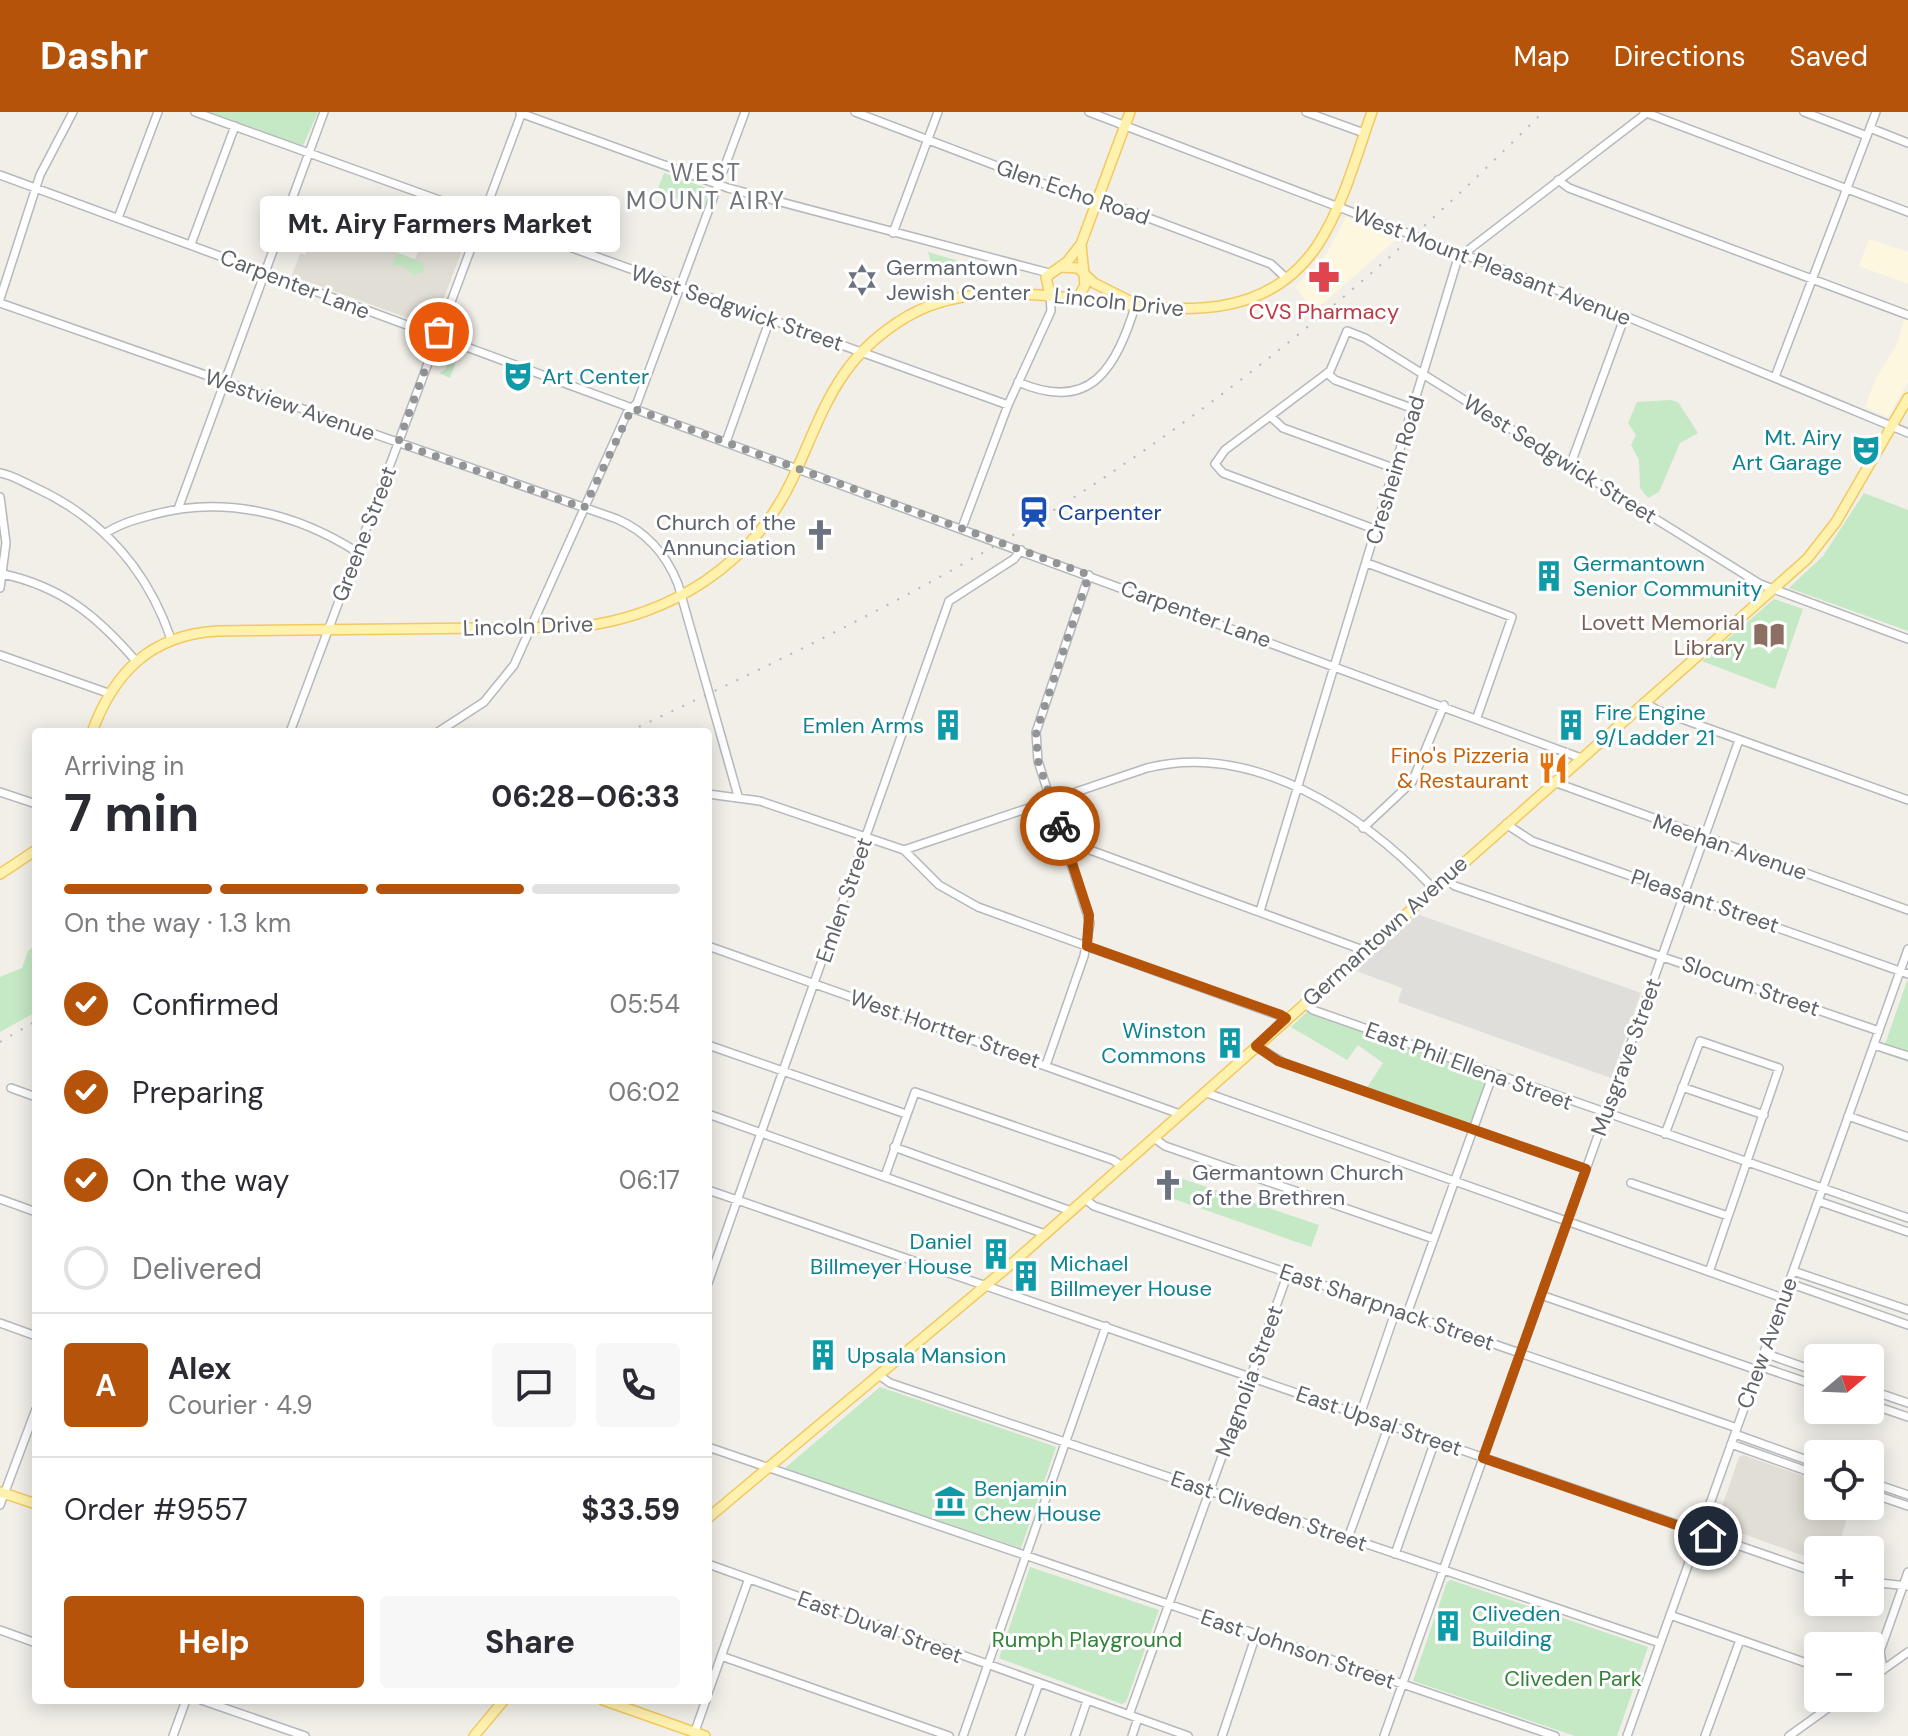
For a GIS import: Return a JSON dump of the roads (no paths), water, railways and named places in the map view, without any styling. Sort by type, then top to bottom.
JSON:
[{"type":"main road","points":[[1050,295],[1046,281],[1049,273],[1060,267],[1081,244],[1130,112]]},
{"type":"main road","name":"Lincoln Drive","points":[[94,728],[108,693],[135,660],[171,639],[204,632],[530,628],[613,622],[681,596],[711,578],[748,544],[777,507],[827,398],[863,352],[895,325],[943,300],[992,291],[1215,308],[1255,297],[1286,278],[1316,247],[1337,206],[1372,112]]},
{"type":"main road","points":[[1078,298],[1085,285],[1081,244]]},
{"type":"main road","points":[[1060,267],[1082,270],[1094,283],[1136,304]]},
{"type":"main road","name":"Germantown Avenue","points":[[712,1515],[1045,1234],[1771,590],[1826,536],[1908,398]]},
{"type":"main road","points":[[0,874],[32,855]]},
{"type":"main road","points":[[2,1493],[32,1503]]},
{"type":"main road","points":[[474,1736],[501,1704]]},
{"type":"main road","points":[[614,1704],[705,1736]]},
{"type":"street","points":[[0,301],[36,188],[73,112]]},
{"type":"street","points":[[118,218],[158,112]]},
{"type":"street","name":"West Sedgwick Street","points":[[195,112],[1008,405]]},
{"type":"street","points":[[178,509],[324,112]]},
{"type":"street","points":[[520,112],[718,185],[1049,273]]},
{"type":"street","name":"Greene Street","points":[[291,728],[520,112]]},
{"type":"street","points":[[445,728],[464,718],[496,690],[514,665],[632,408],[745,112]]},
{"type":"street","name":"Glen Echo Road","points":[[855,112],[1081,198],[1097,201],[1271,264],[1286,278]]},
{"type":"street","points":[[893,233],[938,112]]},
{"type":"street","name":"West Mount Pleasant Avenue","points":[[1089,112],[1625,316],[1908,433]]},
{"type":"street","points":[[1306,112],[1364,133]]},
{"type":"street","points":[[1804,112],[1908,143]]},
{"type":"street","points":[[1775,377],[1876,112]]},
{"type":"street","points":[[1461,254],[1646,113],[1908,212]]},
{"type":"street","points":[[191,244],[235,126]]},
{"type":"street","name":"Carpenter Lane","points":[[0,175],[1336,665],[1581,758]]},
{"type":"street","points":[[1558,180],[1569,188],[1908,315]]},
{"type":"street","name":"Cresheim Road","points":[[1260,911],[1461,254]]},
{"type":"street","points":[[962,528],[1008,405],[1051,311],[1050,295]]},
{"type":"street","name":"Westview Avenue","points":[[0,301],[584,508],[625,523],[647,537],[671,567],[738,796]]},
{"type":"street","points":[[1018,382],[1060,393],[1077,390],[1096,381],[1118,356],[1136,304]]},
{"type":"street","points":[[1570,466],[1625,316]]},
{"type":"street","points":[[726,442],[770,319]]},
{"type":"street","name":"West Sedgwick Street","points":[[1327,373],[1347,331],[1365,338],[1771,590],[1908,639]]},
{"type":"street","points":[[1377,530],[1223,473],[1215,464],[1225,450],[1327,373],[1335,380],[1414,409]]},
{"type":"street","points":[[1270,416],[1283,428],[1396,469]]},
{"type":"street","points":[[0,473],[65,502],[106,533],[146,583],[171,639]]},
{"type":"street","points":[[0,497],[3,553],[0,588]]},
{"type":"street","points":[[106,533],[132,521],[178,509],[220,507],[267,513],[310,526],[357,552]]},
{"type":"street","name":"Emlen Street","points":[[712,1272],[949,601],[1014,559],[1021,550]]},
{"type":"street","points":[[1367,563],[1512,617],[1477,717]]},
{"type":"street","points":[[3,574],[41,584],[76,602],[103,624],[135,660]]},
{"type":"street","points":[[1046,1065],[1087,946],[1089,915],[1036,752],[1037,726],[1089,575]]},
{"type":"street","points":[[0,655],[108,693]]},
{"type":"street","points":[[1644,702],[1657,710],[1908,800]]},
{"type":"street","points":[[1363,828],[1412,782],[1444,705]]},
{"type":"street","name":"Musgrave Street","points":[[1384,1736],[1739,740]]},
{"type":"street","points":[[904,850],[1147,768],[1184,762],[1236,766],[1297,788],[1363,828],[1405,860],[1433,888]]},
{"type":"street","name":"Meehan Avenue","points":[[1554,782],[1908,910]]},
{"type":"street","points":[[0,792],[32,803]]},
{"type":"street","points":[[712,794],[738,796],[904,850],[957,898],[1286,1018]]},
{"type":"street","name":"Pleasant Street","points":[[1506,824],[1532,841],[1904,972]]},
{"type":"street","points":[[1066,845],[1079,846],[1363,950]]},
{"type":"street","name":"Slocum Street","points":[[1444,878],[1455,886],[1879,1031]]},
{"type":"street","name":"West Hortter Street","points":[[712,947],[1180,1114]]},
{"type":"street","name":"Chew Avenue","points":[[1627,1736],[1848,1116],[1904,972],[1908,949]]},
{"type":"street","name":"East Phil Ellena Street","points":[[1304,1003],[1313,1010],[1908,1218]]},
{"type":"street","points":[[1665,1134],[1700,1041],[1779,1068],[1709,1272]]},
{"type":"street","points":[[1874,1045],[1908,1056]]},
{"type":"street","points":[[712,1046],[906,1114]]},
{"type":"street","points":[[1256,1046],[1284,1063],[1586,1169]]},
{"type":"street","points":[[1407,1314],[1493,1074]]},
{"type":"street","points":[[1682,1087],[1764,1115]]},
{"type":"street","points":[[11,1088],[32,1096]]},
{"type":"street","points":[[885,1176],[915,1092],[1113,1160],[1122,1166]]},
{"type":"street","points":[[1204,1092],[1783,1298]]},
{"type":"street","points":[[712,1115],[1045,1234]]},
{"type":"street","points":[[1848,1116],[1908,1137]]},
{"type":"street","points":[[1154,1138],[1165,1146],[1434,1239]]},
{"type":"street","points":[[894,1147],[1071,1211]]},
{"type":"street","points":[[1631,1183],[1728,1216]]},
{"type":"street","name":"East Upsal Street","points":[[712,1192],[1804,1568]]},
{"type":"street","points":[[0,1199],[32,1211]]},
{"type":"street","name":"East Sharpnack Street","points":[[1085,1199],[1094,1206],[1520,1353],[1804,1458]]},
{"type":"street","points":[[1818,1201],[1908,1232]]},
{"type":"street","points":[[1793,1271],[1908,1310]]},
{"type":"street","name":"Magnolia Street","points":[[1129,1715],[1288,1273]]},
{"type":"street","points":[[1789,1283],[1908,1325]]},
{"type":"street","points":[[1541,1295],[1804,1382]]},
{"type":"street","points":[[1360,1415],[1396,1310]]},
{"type":"street","points":[[0,1323],[32,1335]]},
{"type":"street","points":[[963,1736],[1106,1326]]},
{"type":"street","points":[[1764,1353],[1804,1367]]},
{"type":"street","name":"East Cliveden Street","points":[[880,1376],[890,1383],[1660,1643]]},
{"type":"street","points":[[1884,1395],[1908,1403]]},
{"type":"street","points":[[1884,1409],[1908,1417]]},
{"type":"street","points":[[0,1505],[32,1419]]},
{"type":"street","points":[[1348,1538],[1389,1425]]},
{"type":"street","points":[[1395,1554],[1435,1441]]},
{"type":"street","points":[[1731,1444],[1804,1470]]},
{"type":"street","name":"East Johnson Street","points":[[712,1448],[1555,1736]]},
{"type":"street","points":[[1884,1487],[1908,1495]]},
{"type":"street","points":[[1884,1498],[1908,1506]]},
{"type":"street","name":"East Duval Street","points":[[712,1566],[1188,1736]]},
{"type":"street","points":[[1884,1641],[1906,1586],[1908,1572]]},
{"type":"street","points":[[712,1682],[748,1581]]},
{"type":"street","points":[[1884,1584],[1906,1586]]},
{"type":"street","points":[[1670,1615],[1804,1662]]},
{"type":"street","points":[[0,1630],[32,1642]]},
{"type":"street","points":[[1222,1736],[1256,1635]]},
{"type":"street","points":[[1705,1736],[1740,1640]]},
{"type":"street","points":[[1884,1669],[1908,1652]]},
{"type":"street","points":[[721,1656],[949,1736]]},
{"type":"street","points":[[1020,1736],[1039,1683]]},
{"type":"street","points":[[1075,1736],[1087,1701]]},
{"type":"street","points":[[173,1736],[185,1704]]},
{"type":"street","points":[[213,1704],[305,1736]]},
{"type":"street","points":[[694,1734],[705,1704]]},
{"type":"street","points":[[1789,1736],[1822,1712]]},
{"type":"street","points":[[1132,1736],[1138,1718]]},
{"type":"railway","points":[[636,728],[892,602],[1046,515],[1114,471],[1180,425],[1306,328],[1427,223],[1543,112]]},
{"type":"railway","points":[[0,1042],[32,1023]]},
{"type":"place","name":"CVS Pharmacy","points":[[1324,277]]},
{"type":"place","name":"Germantown Jewish Center","points":[[862,280]]},
{"type":"place","name":"Mt. Airy Farmers Market","points":[[439,332]]},
{"type":"place","name":"Art Center","points":[[518,376]]},
{"type":"place","name":"Mt. Airy Art Garage","points":[[1866,450]]},
{"type":"place","name":"Carpenter","points":[[1034,512]]},
{"type":"place","name":"Church of the Annunciation","points":[[820,535]]},
{"type":"place","name":"Germantown Senior Community","points":[[1549,576]]},
{"type":"place","name":"Lovett Memorial Library","points":[[1769,635]]},
{"type":"place","name":"Emlen Arms","points":[[948,725]]},
{"type":"place","name":"Fire Engine 9/Ladder 21","points":[[1571,725]]},
{"type":"place","name":"Fino's Pizzeria & Restaurant","points":[[1553,768]]},
{"type":"place","name":"Winston Commons","points":[[1230,1043]]},
{"type":"place","name":"Germantown Church of the Brethren","points":[[1168,1185]]},
{"type":"place","name":"Daniel Billmeyer House","points":[[996,1254]]},
{"type":"place","name":"Michael Billmeyer House","points":[[1026,1276]]},
{"type":"place","name":"Upsala Mansion","points":[[823,1355]]},
{"type":"place","name":"Benjamin Chew House","points":[[950,1501]]},
{"type":"place","name":"Cliveden Building","points":[[1448,1626]]},
{"type":"district","name":"WEST MOUNT AIRY","points":[[706,186]]},
{"type":"park label","name":"Rumph Playground","points":[[1087,1639]]},
{"type":"park label","name":"Cliveden Park","points":[[1573,1678]]}]
